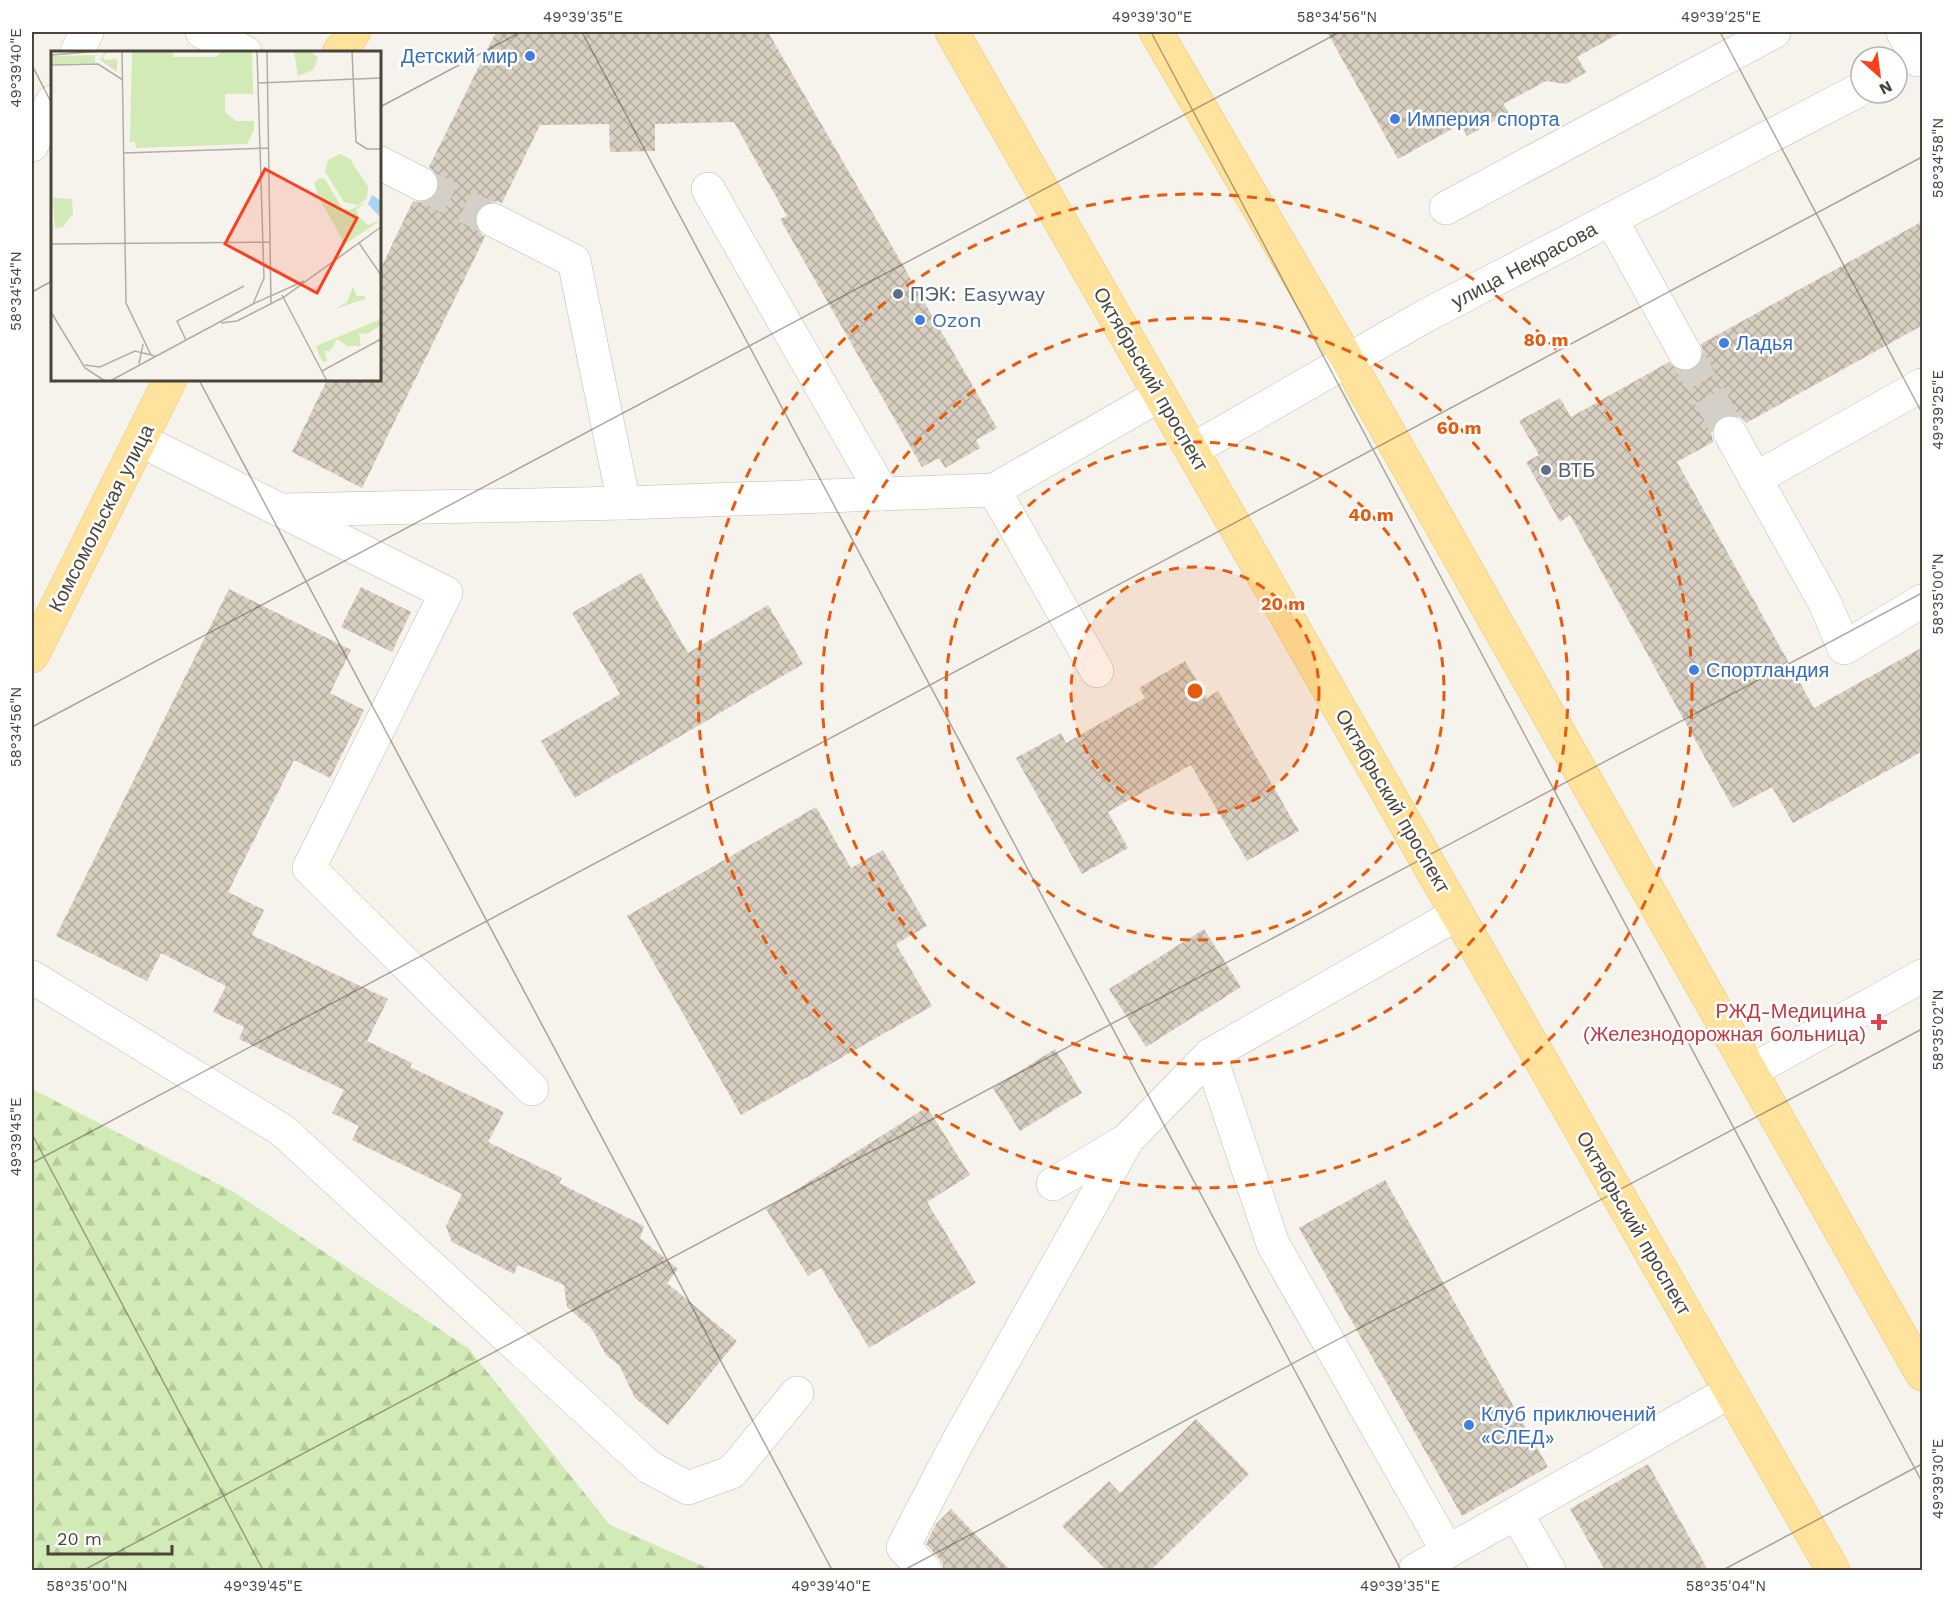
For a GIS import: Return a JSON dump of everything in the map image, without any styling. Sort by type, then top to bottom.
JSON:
[{"type":"main road","points":[[325,51],[328,32]]},
{"type":"main road","points":[[340,51],[354,32]]},
{"type":"main road","name":"Октябрьский проспект","points":[[952,32],[1833,1570]]},
{"type":"main road","points":[[1155,32],[1347,359],[1751,1071],[1918,1357]]},
{"type":"main road","name":"Комсомольская улица","points":[[32,656],[170,381]]},
{"type":"street","points":[[78,51],[87,32]]},
{"type":"street","points":[[202,32],[243,51]]},
{"type":"street","points":[[1446,208],[1774,32]]},
{"type":"street","points":[[1903,32],[1913,62]]},
{"type":"street","name":"улица Некрасова","points":[[1192,450],[1347,359],[1849,95]]},
{"type":"street","points":[[32,146],[51,104]]},
{"type":"street","points":[[381,164],[421,184]]},
{"type":"street","points":[[708,189],[883,494]]},
{"type":"street","points":[[1611,219],[1685,353]]},
{"type":"street","points":[[494,220],[574,261],[624,503]]},
{"type":"street","points":[[1755,478],[1923,385]]},
{"type":"street","points":[[280,510],[624,503],[994,490],[1160,395]]},
{"type":"street","points":[[1730,433],[1825,603],[1844,648],[1923,601]]},
{"type":"street","points":[[140,440],[446,593],[309,868],[532,1089]]},
{"type":"street","points":[[994,490],[1097,671]]},
{"type":"street","points":[[1053,1184],[1128,1139],[1210,1055],[1457,914]]},
{"type":"street","points":[[1751,1071],[1923,976]]},
{"type":"street","points":[[32,977],[282,1130],[650,1467],[688,1488],[732,1472],[797,1393]]},
{"type":"street","points":[[1210,1055],[1273,1244],[1448,1552]]},
{"type":"street","points":[[925,1570],[903,1547],[956,1445],[1128,1139]]},
{"type":"street","points":[[1415,1570],[1731,1391]]},
{"type":"street","points":[[1516,1513],[1549,1570]]},
{"type":"green space","points":[[32,1089],[234,1192],[468,1348],[610,1525],[712,1570],[32,1570]]},
{"type":"building","points":[[496,32],[768,32],[997,428],[976,440],[980,448],[945,468],[939,458],[922,467],[780,219],[787,216],[734,122],[655,124],[655,151],[610,152],[609,124],[540,125],[502,203],[493,201],[483,204],[476,212],[474,222],[477,230],[485,237],[362,488],[292,452],[327,381],[381,381],[381,268],[413,201],[423,203],[431,200],[438,192],[440,184],[437,174],[429,167]]},
{"type":"building","points":[[1327,32],[1622,32],[1577,57],[1586,72],[1566,84],[1546,81],[1503,104],[1509,113],[1467,136],[1461,124],[1398,159]]},
{"type":"building","points":[[1923,221],[1923,325],[1746,423],[1740,417],[1731,414],[1720,417],[1711,432],[1713,442],[1677,462],[1814,708],[1923,647],[1923,751],[1793,823],[1772,787],[1733,808],[1570,515],[1560,522],[1526,462],[1539,455],[1519,421],[1560,398],[1571,417],[1669,362],[1676,369],[1685,372],[1694,370],[1701,362],[1704,353],[1701,344]]},
{"type":"building","points":[[641,573],[688,653],[768,605],[803,664],[575,798],[541,741],[620,694],[572,613]]},
{"type":"building","points":[[361,587],[411,612],[392,652],[341,627]]},
{"type":"building","points":[[229,589],[351,650],[330,693],[364,710],[330,778],[294,760],[228,892],[264,910],[252,935],[388,999],[367,1041],[412,1063],[410,1067],[504,1112],[488,1142],[562,1178],[559,1183],[644,1226],[640,1238],[678,1269],[667,1283],[737,1341],[668,1425],[635,1398],[619,1365],[606,1355],[592,1329],[567,1307],[564,1285],[518,1265],[514,1274],[452,1242],[446,1226],[462,1194],[352,1140],[359,1126],[332,1113],[344,1090],[239,1039],[244,1027],[213,1012],[226,986],[161,953],[147,981],[56,936]]},
{"type":"building","points":[[1185,661],[1207,698],[1218,691],[1299,831],[1247,861],[1191,765],[1108,812],[1128,848],[1082,874],[1016,758],[1061,733],[1066,743],[1145,698],[1139,688]]},
{"type":"building","points":[[816,807],[851,868],[883,850],[927,926],[896,944],[932,1006],[741,1115],[627,916]]},
{"type":"building","points":[[1204,929],[1241,987],[1146,1047],[1109,989]]},
{"type":"building","points":[[1055,1049],[1082,1093],[1020,1131],[993,1088]]},
{"type":"building","points":[[927,1107],[970,1175],[927,1202],[976,1283],[869,1348],[821,1268],[808,1276],[766,1209]]},
{"type":"building","points":[[1385,1180],[1548,1467],[1462,1516],[1299,1228]]},
{"type":"building","points":[[1196,1419],[1249,1474],[1151,1570],[1106,1570],[1062,1526],[1109,1481],[1120,1493]]},
{"type":"building","points":[[1648,1464],[1708,1570],[1605,1570],[1570,1509]]},
{"type":"building","points":[[951,1509],[1010,1570],[943,1570],[939,1558],[926,1544],[936,1524]]},
{"type":"tunnel","points":[[421,184],[493,220]]},
{"type":"tunnel","points":[[1685,353],[1730,433]]},
{"type":"place","name":"Детский мир","points":[[530,56]]},
{"type":"place","name":"Империя спорта","points":[[1395,119]]},
{"type":"place","name":"ПЭК: Easyway","points":[[898,294]]},
{"type":"place","name":"Ozon","points":[[920,320]]},
{"type":"place","name":"Ладья","points":[[1724,343]]},
{"type":"place","name":"ВТБ","points":[[1546,470]]},
{"type":"place","name":"Спортландия","points":[[1694,670]]},
{"type":"place","name":"РЖД-Медицина (Железнодорожная больница)","points":[[1879,1022]]},
{"type":"place","name":"Клуб приключений «СЛЕД»","points":[[1469,1425]]}]
